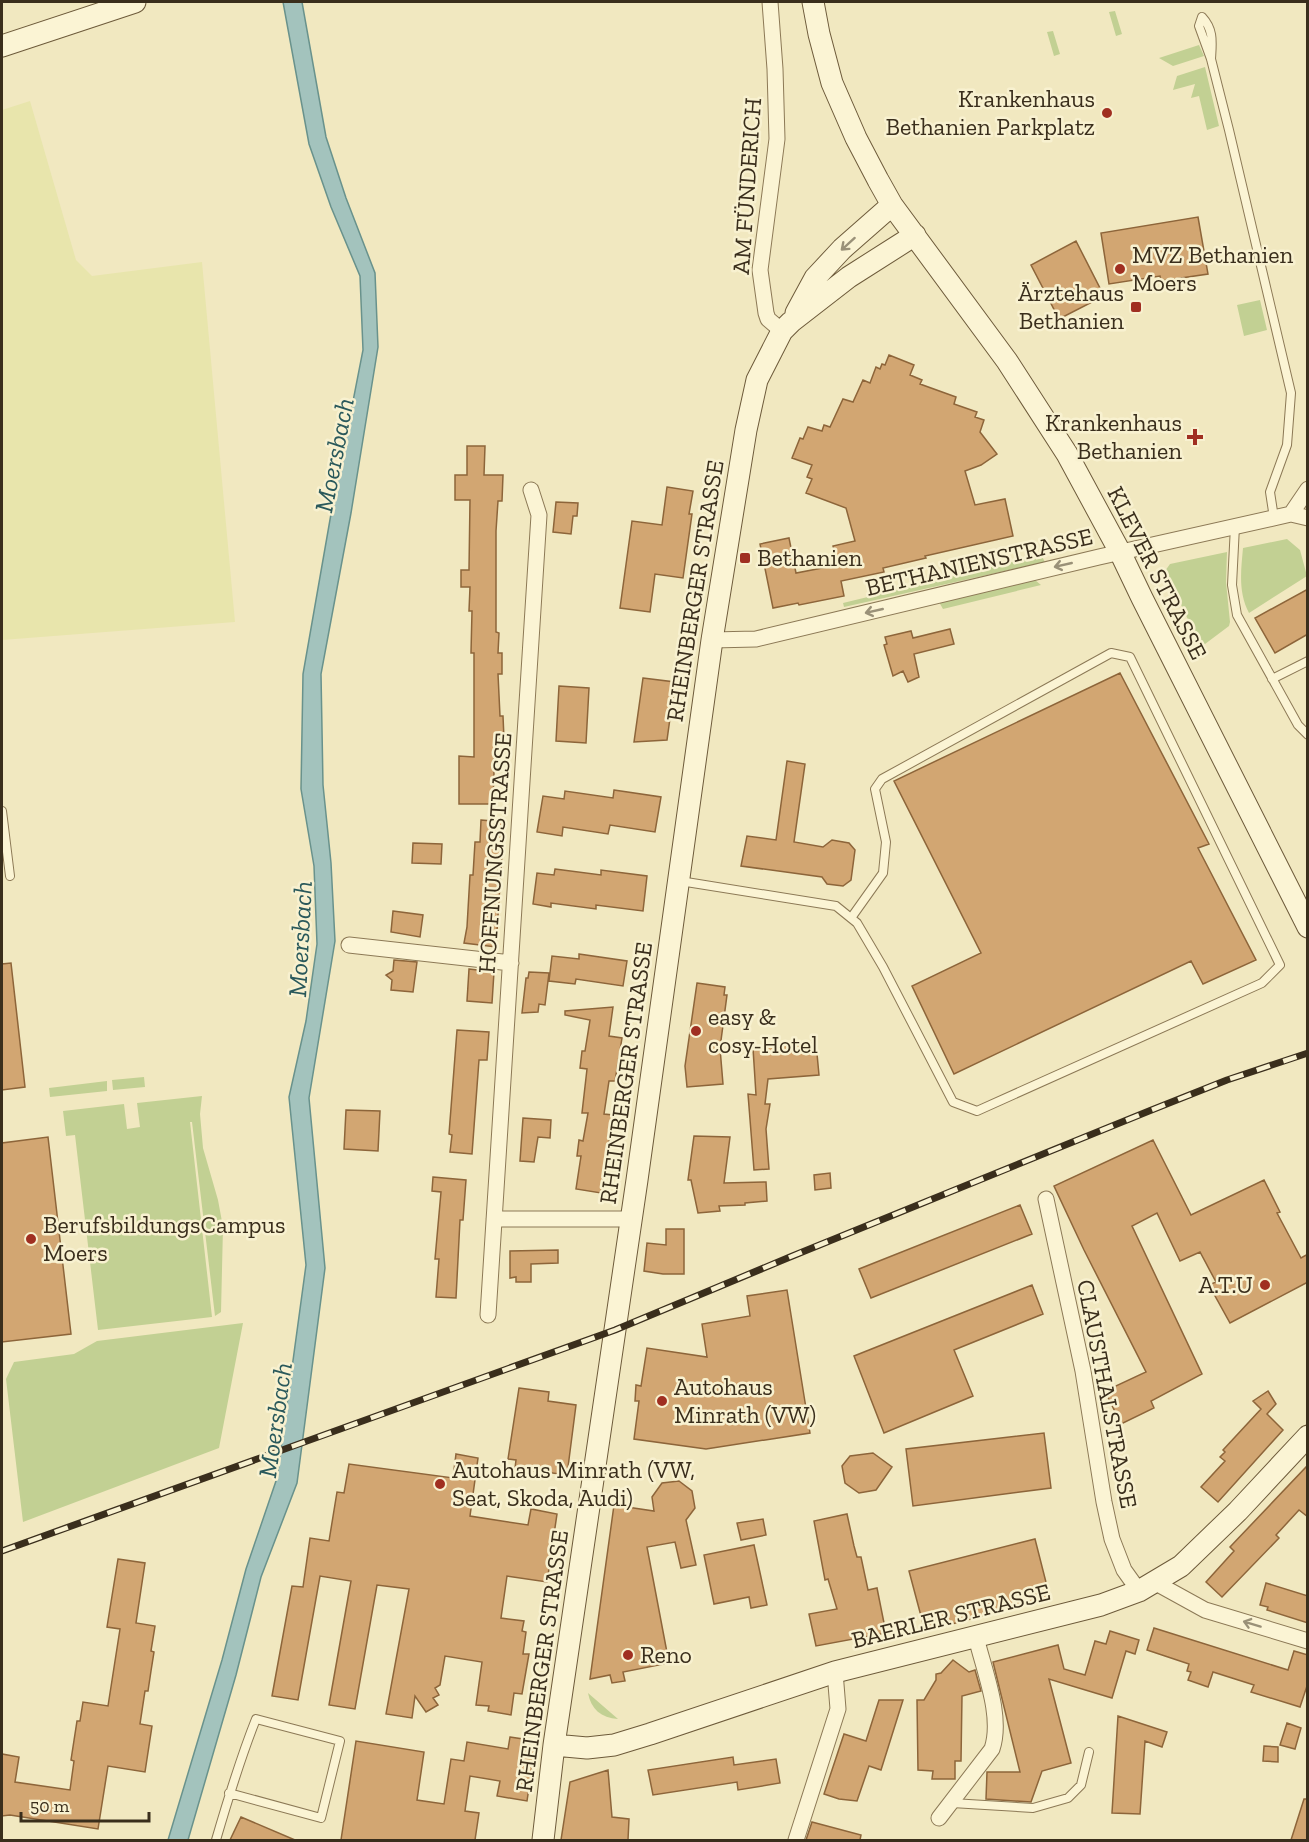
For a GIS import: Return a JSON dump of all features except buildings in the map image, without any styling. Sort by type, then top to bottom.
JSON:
[{"type":"main road","points":[[2,46],[135,2]]},
{"type":"main road","name":"KLEVER STRASSE","points":[[813,2],[832,83],[856,138],[892,205],[1007,361],[1067,454],[1120,552],[1308,927]]},
{"type":"main road","name":"RHEINBERGER STRASSE","points":[[543,1840],[554,1745],[712,640],[746,430],[757,380],[815,278],[842,249],[892,205]]},
{"type":"main road","points":[[787,326],[849,277],[915,235]]},
{"type":"main road","name":"BAERLER STRASSE","points":[[554,1745],[587,1748],[614,1745],[836,1672],[1101,1605],[1148,1587],[1181,1566],[1205,1545],[1308,1436]]},
{"type":"street","name":"AM FÜNDERICH","points":[[770,2],[777,139],[760,270],[768,319],[787,326]]},
{"type":"street","points":[[1291,514],[1308,489]]},
{"type":"street","name":"HOFFNUNGSSTRASSE","points":[[488,1316],[538,515],[531,490]]},
{"type":"street","name":"BETHANIENSTRASSE","points":[[712,640],[756,639],[1235,526],[1291,514],[1308,518]]},
{"type":"street","points":[[349,945],[510,963]]},
{"type":"street","name":"CLAUSTHALSTRASSE","points":[[1046,1199],[1083,1371],[1112,1539],[1124,1570],[1148,1587]]},
{"type":"street","points":[[494,1219],[631,1219]]},
{"type":"street","points":[[1148,1587],[1205,1610],[1308,1641]]},
{"type":"street","points":[[939,1818],[992,1749],[996,1736],[996,1721],[976,1637]]},
{"type":"street","points":[[796,1840],[838,1709],[836,1672]]},
{"type":"lane","points":[[1211,59],[1291,393],[1287,445],[1270,492],[1274,518]]},
{"type":"lane","points":[[1235,526],[1232,574],[1234,606],[1298,725],[1308,735]]},
{"type":"lane","points":[[679,880],[836,906],[857,923],[883,967],[953,1102],[977,1111],[1262,983],[1280,965],[1130,657],[1111,653],[882,779],[875,789],[886,842],[883,873],[851,918]]},
{"type":"lane","points":[[1272,679],[1308,661]]},
{"type":"lane","points":[[2,811],[10,876]]},
{"type":"lane","points":[[216,1840],[230,1793],[256,1719],[340,1741],[321,1818],[230,1793]]},
{"type":"lane","points":[[950,1803],[1033,1808],[1068,1798],[1080,1785],[1089,1752]]},
{"type":"shaded area","points":[[30,101],[76,260],[92,276],[202,262],[235,622],[2,640],[2,110]]},
{"type":"green space","points":[[1115,11],[1122,34],[1116,36],[1109,12]]},
{"type":"green space","points":[[1053,31],[1060,54],[1054,56],[1047,32]]},
{"type":"green space","points":[[1199,45],[1204,56],[1173,66],[1159,58]]},
{"type":"green space","points":[[1205,67],[1219,126],[1207,130],[1199,96],[1191,98],[1195,84],[1173,90],[1177,76]]},
{"type":"green space","points":[[1260,300],[1267,330],[1244,336],[1237,305]]},
{"type":"green space","points":[[1287,539],[1300,550],[1307,576],[1249,613],[1242,589],[1243,548]]},
{"type":"green space","points":[[1227,552],[1226,582],[1229,626],[1201,647],[1165,571],[1170,564]]},
{"type":"green space","points":[[1041,555],[1045,562],[844,607],[843,603]]},
{"type":"green space","points":[[1035,580],[1041,585],[943,609],[939,602]]},
{"type":"green space","points":[[144,1077],[145,1087],[113,1090],[112,1080]]},
{"type":"green space","points":[[107,1081],[107,1091],[50,1097],[49,1088]]},
{"type":"green space","points":[[202,1096],[200,1114],[203,1148],[223,1227],[221,1312],[215,1316],[192,1122],[190,1122],[212,1317],[98,1330],[75,1135],[66,1136],[63,1111],[124,1104],[127,1129],[140,1127],[137,1103]]},
{"type":"green space","points":[[243,1323],[219,1448],[23,1522],[6,1379],[14,1362],[74,1354],[97,1341]]},
{"type":"green space","points":[[588,1693],[618,1719],[598,1712]]},
{"type":"water","name":"Moersbach","points":[[283,2],[302,2],[326,137],[346,198],[375,273],[378,347],[351,513],[321,674],[323,785],[331,863],[335,941],[309,1098],[325,1268],[297,1483],[261,1577],[236,1675],[188,1840],[168,1840],[222,1660],[246,1569],[277,1478],[306,1265],[289,1097],[306,1021],[317,944],[314,866],[301,789],[303,674],[363,350],[360,276],[331,207],[309,144]]},
{"type":"railway","points":[[2,1551],[615,1330],[1149,1111],[1227,1080],[1308,1053]]},
{"type":"place","name":"Krankenhaus Bethanien Parkplatz","points":[[1107,113]]},
{"type":"place","name":"MVZ Bethanien Moers","points":[[1120,269]]},
{"type":"place","name":"Ärztehaus Bethanien","points":[[1136,307]]},
{"type":"place","name":"Krankenhaus Bethanien","points":[[1195,437]]},
{"type":"place","name":"Bethanien","points":[[745,558]]},
{"type":"place","name":"easy & cosy-Hotel","points":[[696,1031]]},
{"type":"place","name":"BerufsbildungsCampus Moers","points":[[31,1239]]},
{"type":"place","name":"A.T.U","points":[[1265,1285]]},
{"type":"place","name":"Autohaus Minrath (VW)","points":[[662,1401]]},
{"type":"place","name":"Autohaus Minrath (VW, Seat, Skoda, Audi)","points":[[440,1484]]},
{"type":"place","name":"Reno","points":[[628,1655]]}]
